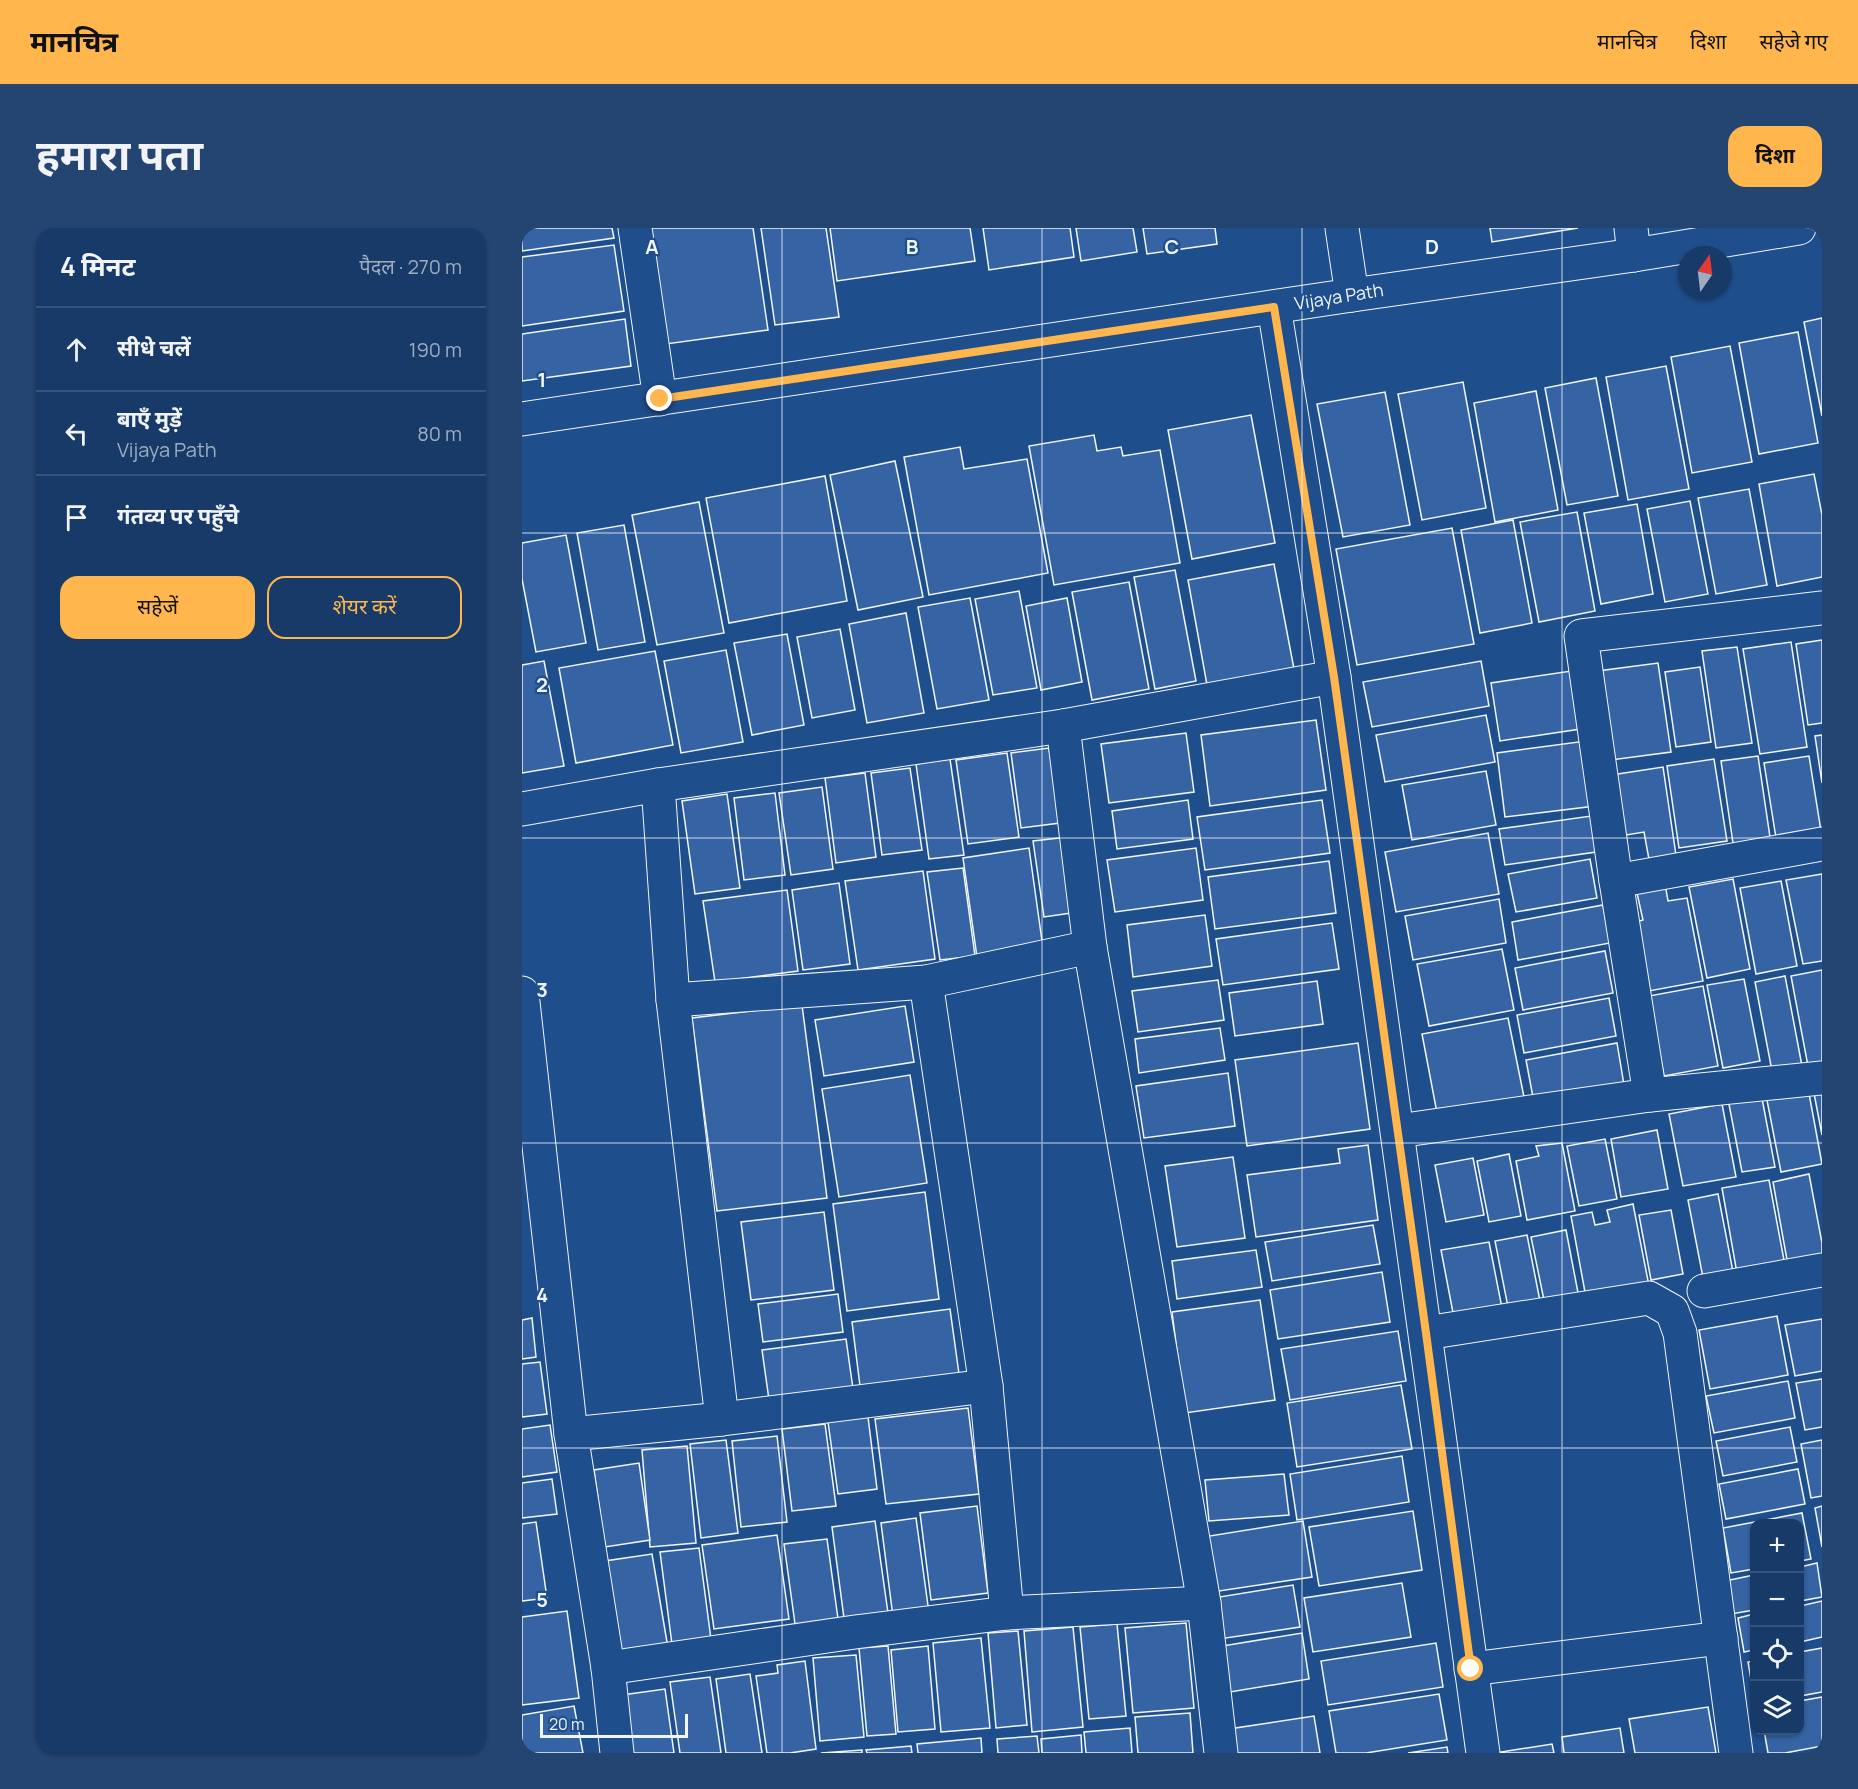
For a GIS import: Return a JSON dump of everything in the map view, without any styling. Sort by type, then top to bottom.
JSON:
[{"type":"street","points":[[635,228],[660,399]]},
{"type":"street","points":[[1341,228],[1352,295]]},
{"type":"street","name":"Vijaya Path","points":[[522,419],[1352,295],[1632,242],[1799,228]]},
{"type":"street","points":[[1274,307],[1334,677],[1483,1753]]},
{"type":"street","points":[[1650,1095],[1616,881],[1581,636],[1822,608]]},
{"type":"street","points":[[522,809],[658,785],[1063,726],[1334,677]]},
{"type":"street","points":[[1063,726],[1090,947],[1204,1603],[1221,1753]]},
{"type":"street","points":[[658,785],[673,1000],[722,1419]]},
{"type":"street","points":[[1616,881],[1822,844]]},
{"type":"street","points":[[673,1000],[926,982],[1090,947]]},
{"type":"street","points":[[926,982],[986,1386],[1007,1613]]},
{"type":"street","points":[[522,993],[571,1434],[608,1668],[617,1753]]},
{"type":"street","points":[[1398,1131],[1650,1095],[1822,1078]]},
{"type":"street","points":[[1704,1291],[1822,1270]]},
{"type":"street","points":[[1426,1333],[1649,1298],[1672,1311],[1680,1333],[1736,1753]]},
{"type":"street","points":[[571,1434],[722,1419],[986,1386]]},
{"type":"street","points":[[608,1668],[855,1632],[1007,1613],[1204,1603]]},
{"type":"street","points":[[1471,1669],[1721,1638]]},
{"type":"building","points":[[522,228],[612,228],[614,238],[522,251]]},
{"type":"building","points":[[649,228],[753,228],[768,330],[666,344]]},
{"type":"building","points":[[761,228],[826,228],[839,317],[775,325]]},
{"type":"building","points":[[830,228],[970,228],[975,261],[837,281]]},
{"type":"building","points":[[983,228],[1070,228],[1074,257],[989,270]]},
{"type":"building","points":[[1076,228],[1133,228],[1137,252],[1081,261]]},
{"type":"building","points":[[1143,228],[1215,228],[1217,244],[1147,254]]},
{"type":"building","points":[[1490,228],[1578,228],[1492,242]]},
{"type":"building","points":[[614,245],[624,311],[522,326],[522,257]]},
{"type":"building","points":[[1822,318],[1822,416],[1804,322]]},
{"type":"building","points":[[625,319],[631,366],[522,381],[522,334]]},
{"type":"building","points":[[1798,332],[1818,443],[1759,454],[1739,343]]},
{"type":"building","points":[[1730,346],[1752,462],[1692,473],[1671,357]]},
{"type":"building","points":[[1666,366],[1689,489],[1628,500],[1606,377]]},
{"type":"building","points":[[1596,378],[1618,496],[1567,505],[1545,388]]},
{"type":"building","points":[[1463,382],[1486,508],[1422,520],[1398,394]]},
{"type":"building","points":[[1536,391],[1558,510],[1495,522],[1474,403]]},
{"type":"building","points":[[1385,392],[1410,525],[1343,537],[1317,404]]},
{"type":"building","points":[[1251,415],[1275,543],[1192,559],[1168,430]]},
{"type":"building","points":[[1094,435],[1097,451],[1121,447],[1123,456],[1160,450],[1180,563],[1054,585],[1029,446]]},
{"type":"building","points":[[960,447],[964,469],[1027,459],[1048,573],[929,595],[904,457]]},
{"type":"building","points":[[895,461],[923,597],[858,610],[830,475]]},
{"type":"building","points":[[1814,474],[1822,515],[1822,577],[1777,586],[1759,484]]},
{"type":"building","points":[[825,476],[847,601],[729,623],[706,498]]},
{"type":"building","points":[[1749,489],[1767,585],[1716,594],[1698,498]]},
{"type":"building","points":[[1690,501],[1708,594],[1665,602],[1647,509]]},
{"type":"building","points":[[699,502],[724,633],[657,645],[632,515]]},
{"type":"building","points":[[1637,504],[1653,594],[1601,604],[1584,513]]},
{"type":"building","points":[[1577,512],[1595,611],[1539,622],[1520,522]]},
{"type":"building","points":[[1513,520],[1532,623],[1480,633],[1461,530]]},
{"type":"building","points":[[624,525],[645,642],[598,650],[577,533]]},
{"type":"building","points":[[1452,528],[1474,644],[1357,665],[1336,549]]},
{"type":"building","points":[[566,535],[586,643],[536,652],[522,579],[522,543]]},
{"type":"building","points":[[1274,564],[1294,669],[1207,685],[1188,580]]},
{"type":"building","points":[[1175,570],[1196,681],[1155,689],[1134,577]]},
{"type":"building","points":[[1129,582],[1149,689],[1092,700],[1072,592]]},
{"type":"building","points":[[1019,591],[1037,688],[993,695],[975,599]]},
{"type":"building","points":[[970,598],[989,700],[937,709],[918,607]]},
{"type":"building","points":[[1067,598],[1082,682],[1041,690],[1026,606]]},
{"type":"building","points":[[906,613],[924,713],[867,723],[849,624]]},
{"type":"building","points":[[840,629],[855,710],[812,718],[797,637]]},
{"type":"building","points":[[787,634],[804,725],[752,735],[734,643]]},
{"type":"building","points":[[1822,640],[1822,723],[1808,725],[1796,644]]},
{"type":"building","points":[[1791,642],[1807,747],[1760,754],[1743,649]]},
{"type":"building","points":[[1737,647],[1752,743],[1716,748],[1702,651]]},
{"type":"building","points":[[726,650],[743,742],[681,753],[664,661]]},
{"type":"building","points":[[655,651],[673,745],[576,763],[559,668]]},
{"type":"building","points":[[544,661],[564,766],[522,773],[522,665]]},
{"type":"building","points":[[1481,661],[1489,706],[1372,727],[1363,682]]},
{"type":"building","points":[[1658,663],[1671,752],[1611,760],[1598,671]]},
{"type":"building","points":[[1700,667],[1711,742],[1676,747],[1665,672]]},
{"type":"building","points":[[1578,670],[1587,728],[1500,741],[1491,683]]},
{"type":"building","points":[[1486,715],[1495,762],[1385,782],[1376,735]]},
{"type":"building","points":[[1316,720],[1326,790],[1210,806],[1201,735]]},
{"type":"building","points":[[1186,733],[1194,792],[1109,803],[1101,744]]},
{"type":"building","points":[[1822,735],[1822,783],[1815,736]]},
{"type":"building","points":[[1586,741],[1595,806],[1505,817],[1497,753]]},
{"type":"building","points":[[1049,748],[1060,823],[1021,828],[1011,753]]},
{"type":"building","points":[[1007,753],[1019,837],[968,844],[956,760]]},
{"type":"building","points":[[1758,756],[1771,844],[1734,850],[1721,761]]},
{"type":"building","points":[[1809,756],[1821,831],[1776,838],[1764,763]]},
{"type":"building","points":[[950,759],[964,855],[929,859],[916,764]]},
{"type":"building","points":[[1714,759],[1727,841],[1679,848],[1667,766]]},
{"type":"building","points":[[1663,767],[1677,862],[1650,865],[1644,832],[1614,837],[1605,776]]},
{"type":"building","points":[[910,768],[922,850],[882,855],[871,773]]},
{"type":"building","points":[[1486,771],[1496,825],[1412,840],[1402,785]]},
{"type":"building","points":[[865,773],[876,857],[836,863],[825,778]]},
{"type":"building","points":[[822,787],[833,869],[791,875],[779,793]]},
{"type":"building","points":[[775,793],[785,875],[744,880],[734,798]]},
{"type":"building","points":[[727,794],[740,888],[695,894],[682,801]]},
{"type":"building","points":[[1188,800],[1193,839],[1117,849],[1112,811]]},
{"type":"building","points":[[1322,800],[1330,853],[1205,870],[1197,817]]},
{"type":"building","points":[[1591,816],[1596,852],[1505,865],[1499,829]]},
{"type":"building","points":[[1488,833],[1499,894],[1396,912],[1385,852]]},
{"type":"building","points":[[1068,837],[1078,912],[1044,917],[1033,841]]},
{"type":"building","points":[[1029,848],[1043,948],[977,957],[963,858]]},
{"type":"building","points":[[1196,848],[1203,900],[1115,912],[1107,860]]},
{"type":"building","points":[[1590,859],[1597,898],[1516,912],[1508,874]]},
{"type":"building","points":[[1329,861],[1336,913],[1215,929],[1208,877]]},
{"type":"building","points":[[963,868],[975,956],[940,960],[927,872]]},
{"type":"building","points":[[923,871],[935,959],[858,970],[845,881]]},
{"type":"building","points":[[1822,874],[1822,961],[1803,964],[1786,880]]},
{"type":"building","points":[[1664,878],[1668,901],[1687,898],[1703,981],[1649,991],[1636,922],[1643,920],[1635,884]]},
{"type":"building","points":[[1733,879],[1750,969],[1707,978],[1689,887]]},
{"type":"building","points":[[1781,881],[1797,966],[1756,974],[1740,888]]},
{"type":"building","points":[[839,883],[850,964],[803,970],[792,890]]},
{"type":"building","points":[[787,890],[798,971],[715,982],[703,901]]},
{"type":"building","points":[[1499,899],[1506,943],[1413,960],[1405,916]]},
{"type":"building","points":[[1603,905],[1610,943],[1518,960],[1512,922]]},
{"type":"building","points":[[1205,915],[1212,966],[1133,977],[1127,925]]},
{"type":"building","points":[[1332,923],[1339,969],[1223,985],[1216,939]]},
{"type":"building","points":[[1502,949],[1514,1010],[1429,1026],[1417,964]]},
{"type":"building","points":[[1605,951],[1613,993],[1523,1010],[1515,968]]},
{"type":"building","points":[[1822,970],[1822,1063],[1808,1066],[1791,976]]},
{"type":"building","points":[[1785,976],[1802,1066],[1772,1071],[1755,982]]},
{"type":"building","points":[[1744,979],[1760,1061],[1723,1068],[1707,985]]},
{"type":"building","points":[[1218,980],[1224,1020],[1138,1032],[1132,991]]},
{"type":"building","points":[[1317,981],[1323,1024],[1235,1036],[1229,993]]},
{"type":"building","points":[[1703,986],[1718,1066],[1664,1076],[1649,996]]},
{"type":"building","points":[[1609,998],[1616,1036],[1524,1053],[1517,1015]]},
{"type":"building","points":[[802,1005],[827,1198],[717,1211],[692,1018]]},
{"type":"building","points":[[905,1006],[914,1062],[824,1076],[815,1020]]},
{"type":"building","points":[[1508,1018],[1524,1097],[1437,1113],[1422,1034]]},
{"type":"building","points":[[1220,1028],[1225,1060],[1139,1073],[1135,1039]]},
{"type":"building","points":[[1358,1043],[1370,1129],[1247,1146],[1235,1060]]},
{"type":"building","points":[[1617,1043],[1625,1091],[1535,1108],[1526,1060]]},
{"type":"building","points":[[1228,1073],[1235,1126],[1144,1138],[1136,1086]]},
{"type":"building","points":[[910,1075],[927,1183],[839,1197],[822,1089]]},
{"type":"building","points":[[1822,1086],[1822,1135],[1813,1088]]},
{"type":"building","points":[[1808,1088],[1822,1164],[1781,1172],[1766,1095]]},
{"type":"building","points":[[1761,1093],[1775,1167],[1742,1172],[1728,1099]]},
{"type":"building","points":[[1722,1104],[1736,1177],[1683,1186],[1669,1114]]},
{"type":"building","points":[[1657,1130],[1668,1189],[1621,1197],[1611,1139]]},
{"type":"building","points":[[1605,1139],[1617,1199],[1579,1206],[1567,1146]]},
{"type":"building","points":[[1562,1143],[1575,1211],[1527,1220],[1516,1161],[1539,1156],[1536,1146]]},
{"type":"building","points":[[1368,1145],[1378,1220],[1256,1237],[1247,1175],[1340,1163],[1338,1149]]},
{"type":"building","points":[[1509,1154],[1521,1216],[1489,1222],[1477,1161]]},
{"type":"building","points":[[1233,1157],[1245,1238],[1177,1247],[1165,1166]]},
{"type":"building","points":[[1473,1158],[1484,1215],[1446,1222],[1435,1165]]},
{"type":"building","points":[[1809,1174],[1822,1243],[1822,1264],[1789,1271],[1773,1182]]},
{"type":"building","points":[[1769,1180],[1786,1271],[1738,1279],[1722,1188]]},
{"type":"building","points":[[925,1192],[939,1299],[847,1311],[833,1204]]},
{"type":"building","points":[[1718,1194],[1735,1282],[1705,1288],[1688,1200]]},
{"type":"building","points":[[1633,1204],[1650,1291],[1587,1303],[1571,1216],[1592,1212],[1595,1225],[1610,1222],[1607,1210]]},
{"type":"building","points":[[1671,1210],[1683,1274],[1651,1280],[1639,1215]]},
{"type":"building","points":[[824,1212],[834,1290],[751,1300],[741,1222]]},
{"type":"building","points":[[1373,1225],[1380,1264],[1272,1281],[1265,1242]]},
{"type":"building","points":[[1566,1230],[1579,1298],[1545,1305],[1531,1237]]},
{"type":"building","points":[[1527,1235],[1540,1301],[1508,1307],[1495,1241]]},
{"type":"building","points":[[1489,1242],[1502,1308],[1454,1318],[1441,1250]]},
{"type":"building","points":[[1256,1250],[1262,1287],[1177,1299],[1172,1261]]},
{"type":"building","points":[[1382,1272],[1390,1322],[1278,1339],[1270,1290]]},
{"type":"building","points":[[838,1294],[843,1332],[763,1342],[758,1304]]},
{"type":"building","points":[[1260,1300],[1275,1400],[1185,1413],[1172,1312]]},
{"type":"building","points":[[950,1309],[960,1381],[861,1394],[852,1322]]},
{"type":"building","points":[[1777,1316],[1788,1375],[1710,1389],[1699,1330]]},
{"type":"building","points":[[532,1318],[536,1357],[522,1359],[522,1320]]},
{"type":"building","points":[[1822,1319],[1822,1371],[1795,1376],[1785,1325]]},
{"type":"building","points":[[1398,1331],[1406,1381],[1290,1400],[1281,1349]]},
{"type":"building","points":[[846,1339],[854,1396],[770,1407],[762,1350]]},
{"type":"building","points":[[540,1362],[547,1414],[522,1417],[522,1364]]},
{"type":"building","points":[[1822,1379],[1822,1427],[1805,1430],[1796,1383]]},
{"type":"building","points":[[1788,1381],[1795,1418],[1714,1433],[1706,1396]]},
{"type":"building","points":[[1401,1385],[1412,1449],[1297,1467],[1287,1403]]},
{"type":"building","points":[[968,1408],[979,1494],[886,1504],[875,1419]]},
{"type":"building","points":[[868,1417],[877,1489],[838,1494],[828,1422]]},
{"type":"building","points":[[825,1424],[836,1506],[792,1511],[782,1429]]},
{"type":"building","points":[[550,1425],[557,1472],[522,1477],[522,1429]]},
{"type":"building","points":[[1790,1427],[1797,1462],[1723,1476],[1716,1441]]},
{"type":"building","points":[[777,1436],[787,1522],[741,1527],[732,1441]]},
{"type":"building","points":[[726,1440],[738,1533],[701,1538],[690,1444]]},
{"type":"building","points":[[1822,1440],[1822,1496],[1811,1498],[1801,1444]]},
{"type":"building","points":[[687,1446],[696,1543],[650,1547],[642,1450]]},
{"type":"building","points":[[1402,1456],[1409,1502],[1297,1520],[1290,1474]]},
{"type":"building","points":[[639,1463],[650,1540],[605,1547],[594,1470]]},
{"type":"building","points":[[1798,1469],[1805,1504],[1726,1519],[1719,1484]]},
{"type":"building","points":[[1284,1474],[1289,1515],[1209,1521],[1205,1480]]},
{"type":"building","points":[[552,1479],[557,1514],[522,1518],[522,1483]]},
{"type":"building","points":[[977,1506],[988,1593],[931,1600],[920,1513]]},
{"type":"building","points":[[1822,1506],[1822,1547],[1815,1508]]},
{"type":"building","points":[[1413,1511],[1422,1570],[1319,1586],[1309,1527]]},
{"type":"building","points":[[1802,1513],[1803,1519],[1770,1519]]},
{"type":"building","points":[[916,1518],[929,1613],[893,1617],[881,1523]]},
{"type":"building","points":[[875,1521],[889,1620],[845,1626],[832,1527]]},
{"type":"building","points":[[1303,1521],[1312,1577],[1206,1593],[1197,1538]]},
{"type":"building","points":[[536,1522],[547,1598],[522,1601],[522,1524]]},
{"type":"building","points":[[1750,1523],[1750,1570],[1731,1573],[1723,1528]]},
{"type":"building","points":[[1804,1523],[1811,1559],[1804,1560]]},
{"type":"building","points":[[777,1535],[789,1619],[714,1629],[702,1545]]},
{"type":"building","points":[[827,1539],[839,1626],[796,1631],[784,1544]]},
{"type":"building","points":[[699,1548],[712,1647],[673,1652],[660,1552]]},
{"type":"building","points":[[652,1554],[668,1648],[613,1658],[598,1562]]},
{"type":"building","points":[[1817,1563],[1822,1597],[1804,1600],[1804,1566]]},
{"type":"building","points":[[1750,1576],[1750,1611],[1731,1614],[1725,1581]]},
{"type":"building","points":[[1402,1583],[1411,1637],[1313,1652],[1304,1598]]},
{"type":"building","points":[[1293,1585],[1300,1627],[1219,1639],[1213,1598]]},
{"type":"building","points":[[1822,1601],[1822,1637],[1804,1641],[1804,1605]]},
{"type":"building","points":[[567,1611],[579,1698],[522,1705],[522,1617]]},
{"type":"building","points":[[1750,1615],[1750,1651],[1744,1652],[1738,1618]]},
{"type":"building","points":[[1186,1623],[1194,1708],[1133,1713],[1125,1628]]},
{"type":"building","points":[[1117,1624],[1126,1716],[1089,1719],[1080,1627]]},
{"type":"building","points":[[1073,1627],[1083,1727],[1032,1732],[1024,1631]]},
{"type":"building","points":[[1018,1631],[1027,1725],[996,1728],[988,1633]]},
{"type":"building","points":[[1302,1633],[1309,1679],[1224,1693],[1216,1647]]},
{"type":"building","points":[[981,1638],[990,1728],[941,1732],[933,1643]]},
{"type":"building","points":[[1436,1643],[1443,1687],[1328,1705],[1321,1661]]},
{"type":"building","points":[[888,1646],[896,1734],[867,1736],[859,1648]]},
{"type":"building","points":[[928,1646],[935,1729],[898,1732],[891,1650]]},
{"type":"building","points":[[1822,1648],[1822,1692],[1804,1695],[1804,1651]]},
{"type":"building","points":[[856,1655],[864,1737],[820,1741],[813,1658]]},
{"type":"building","points":[[805,1661],[816,1749],[790,1753],[767,1753],[756,1676],[778,1673],[777,1665]]},
{"type":"building","points":[[750,1674],[762,1753],[726,1753],[716,1679]]},
{"type":"building","points":[[710,1677],[721,1753],[680,1753],[670,1682]]},
{"type":"building","points":[[665,1689],[674,1753],[622,1753],[615,1696]]},
{"type":"building","points":[[1439,1694],[1447,1740],[1366,1753],[1336,1753],[1329,1711]]},
{"type":"building","points":[[1822,1697],[1822,1746],[1785,1753],[1768,1753],[1765,1735],[1804,1735],[1804,1700]]},
{"type":"building","points":[[574,1706],[583,1753],[522,1753],[522,1715]]},
{"type":"building","points":[[1708,1707],[1716,1753],[1635,1753],[1629,1719]]},
{"type":"building","points":[[1190,1713],[1193,1753],[1138,1753],[1135,1717]]},
{"type":"building","points":[[1314,1716],[1320,1753],[1233,1753],[1229,1729]]},
{"type":"building","points":[[1130,1728],[1132,1753],[1086,1753],[1084,1732]]},
{"type":"building","points":[[1620,1728],[1624,1753],[1564,1753],[1562,1737]]},
{"type":"building","points":[[1081,1735],[1082,1753],[1042,1753],[1041,1739]]},
{"type":"building","points":[[1037,1736],[1039,1753],[998,1753],[997,1739]]},
{"type":"building","points":[[981,1738],[982,1753],[918,1753],[917,1744]]},
{"type":"building","points":[[1552,1744],[1554,1753],[1495,1753]]},
{"type":"building","points":[[911,1746],[912,1753],[867,1753],[866,1750]]},
{"type":"building","points":[[1447,1747],[1448,1753],[1408,1753]]},
{"type":"building","points":[[862,1750],[862,1753],[821,1753]]},
{"type":"route","points":[[660,399],[1274,307],[1334,677],[1471,1669]]}]
